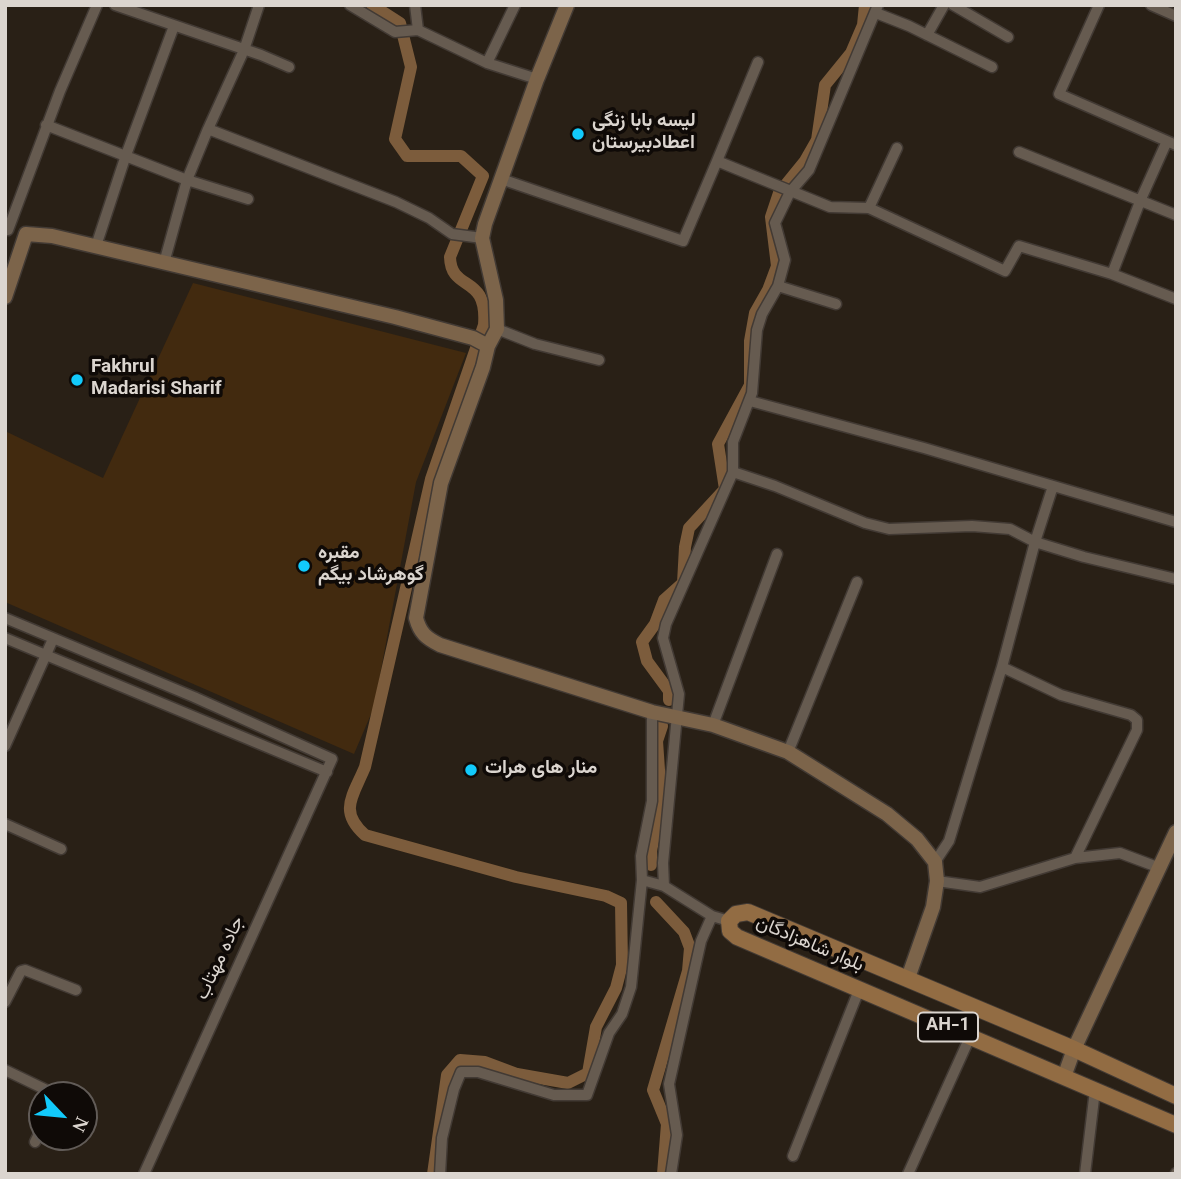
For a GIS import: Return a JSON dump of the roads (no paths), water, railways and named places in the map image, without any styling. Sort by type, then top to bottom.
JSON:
[{"type":"main road","points":[[567,5],[501,179],[475,236],[496,300],[498,329],[488,346],[441,483],[416,618],[420,631],[426,638],[440,645],[652,712],[713,726],[788,752],[887,814],[917,839],[934,862],[937,881],[933,906],[908,978]]},
{"type":"main road","points":[[5,297],[26,234],[52,236],[395,317],[472,338],[488,346]]},
{"type":"main road","points":[[1064,1077],[1074,1049],[1176,832]]},
{"type":"main road","name":"بلوار شاهزادگان","points":[[1176,1096],[1074,1049],[748,912],[736,914],[729,921],[730,931],[737,937],[1176,1125]]},
{"type":"street","points":[[26,234],[6,230],[97,5]]},
{"type":"street","points":[[115,5],[289,67]]},
{"type":"street","points":[[163,263],[187,180],[244,50],[259,5]]},
{"type":"street","points":[[350,5],[395,32],[418,30],[486,62],[537,79]]},
{"type":"street","points":[[415,5],[418,30]]},
{"type":"street","points":[[486,62],[515,5]]},
{"type":"street","points":[[928,35],[944,5]]},
{"type":"street","points":[[953,5],[1008,37]]},
{"type":"street","points":[[1099,5],[1059,94],[1171,143],[1141,199],[1112,274]]},
{"type":"street","points":[[1151,5],[1176,16]]},
{"type":"street","points":[[664,886],[663,863],[679,694],[663,638],[666,624],[733,472],[733,442],[750,401],[757,330],[762,314],[778,286],[785,260],[775,223],[790,192],[809,170],[877,9],[992,67]]},
{"type":"street","points":[[96,246],[126,155],[174,26]]},
{"type":"street","points":[[501,179],[683,242],[758,62]]},
{"type":"street","points":[[47,125],[187,180],[248,200]]},
{"type":"street","points":[[208,129],[396,202],[429,218],[452,234],[475,236]]},
{"type":"street","points":[[869,208],[897,148]]},
{"type":"street","points":[[1019,152],[1176,215]]},
{"type":"street","points":[[716,161],[830,207],[869,208],[1005,271],[1019,246],[1112,274],[1176,299]]},
{"type":"street","points":[[778,286],[836,304]]},
{"type":"street","points":[[498,329],[535,344],[599,360]]},
{"type":"street","points":[[750,401],[924,448],[1176,522]]},
{"type":"street","points":[[733,472],[775,486],[864,523],[889,529],[972,526],[1010,529],[1035,542],[1084,557],[1176,579]]},
{"type":"street","points":[[934,862],[949,841],[1053,486]]},
{"type":"street","points":[[713,726],[777,554]]},
{"type":"street","points":[[788,752],[857,582]]},
{"type":"street","points":[[5,618],[53,639],[5,746]]},
{"type":"street","points":[[5,638],[327,772]]},
{"type":"street","name":"جاده مهتاب","points":[[53,639],[194,697],[331,759],[144,1174]]},
{"type":"street","points":[[1002,667],[1061,695],[1131,715],[1137,720],[1137,730],[1076,858]]},
{"type":"street","points":[[440,1174],[444,1127],[461,1072],[478,1072],[554,1095],[587,1094],[609,1033],[622,1014],[631,987],[642,880],[641,856],[652,800],[652,712]]},
{"type":"street","points":[[5,824],[61,849]]},
{"type":"street","points":[[937,881],[980,887],[1076,858],[1120,853],[1160,868]]},
{"type":"street","points":[[642,880],[664,886],[712,916],[729,921]]},
{"type":"street","points":[[671,1174],[677,1135],[669,1084],[701,941],[712,916]]},
{"type":"street","points":[[5,1002],[21,971],[25,970],[76,990]]},
{"type":"street","points":[[793,1156],[859,990]]},
{"type":"street","points":[[908,1174],[970,1037]]},
{"type":"street","points":[[5,1070],[28,1081]]},
{"type":"street","points":[[1085,1174],[1095,1090]]},
{"type":"waterway","points":[[372,5],[400,23],[411,67],[395,139],[407,156],[461,156],[483,176],[450,257],[456,276],[481,298],[484,325],[431,479],[365,767],[350,803],[350,811],[365,835],[516,877],[606,896],[621,903],[622,965],[616,988],[596,1027],[588,1073],[568,1083],[517,1074],[485,1062],[460,1060],[447,1075],[433,1174]]},
{"type":"waterway","points":[[669,700],[669,691],[647,661],[642,642],[655,624],[664,600],[683,583],[689,528],[725,489],[718,444],[750,385],[750,341],[755,313],[777,266],[771,217],[779,193],[805,161],[817,140],[825,85],[851,53],[863,25],[865,5]]},
{"type":"waterway","points":[[651,865],[651,851],[663,791],[657,741],[662,726]]},
{"type":"waterway","points":[[656,902],[684,932],[690,948],[688,971],[653,1090],[667,1124],[663,1174]]},
{"type":"place","name":"لیسه بابا زنگی اعطادبیرستان","points":[[578,134]]},
{"type":"place","name":"Fakhrul Madarisi Sharif","points":[[77,380]]},
{"type":"place","name":"مقبره گوهرشاد بیگم","points":[[304,566]]},
{"type":"place","name":"منار های هرات","points":[[471,770]]}]
